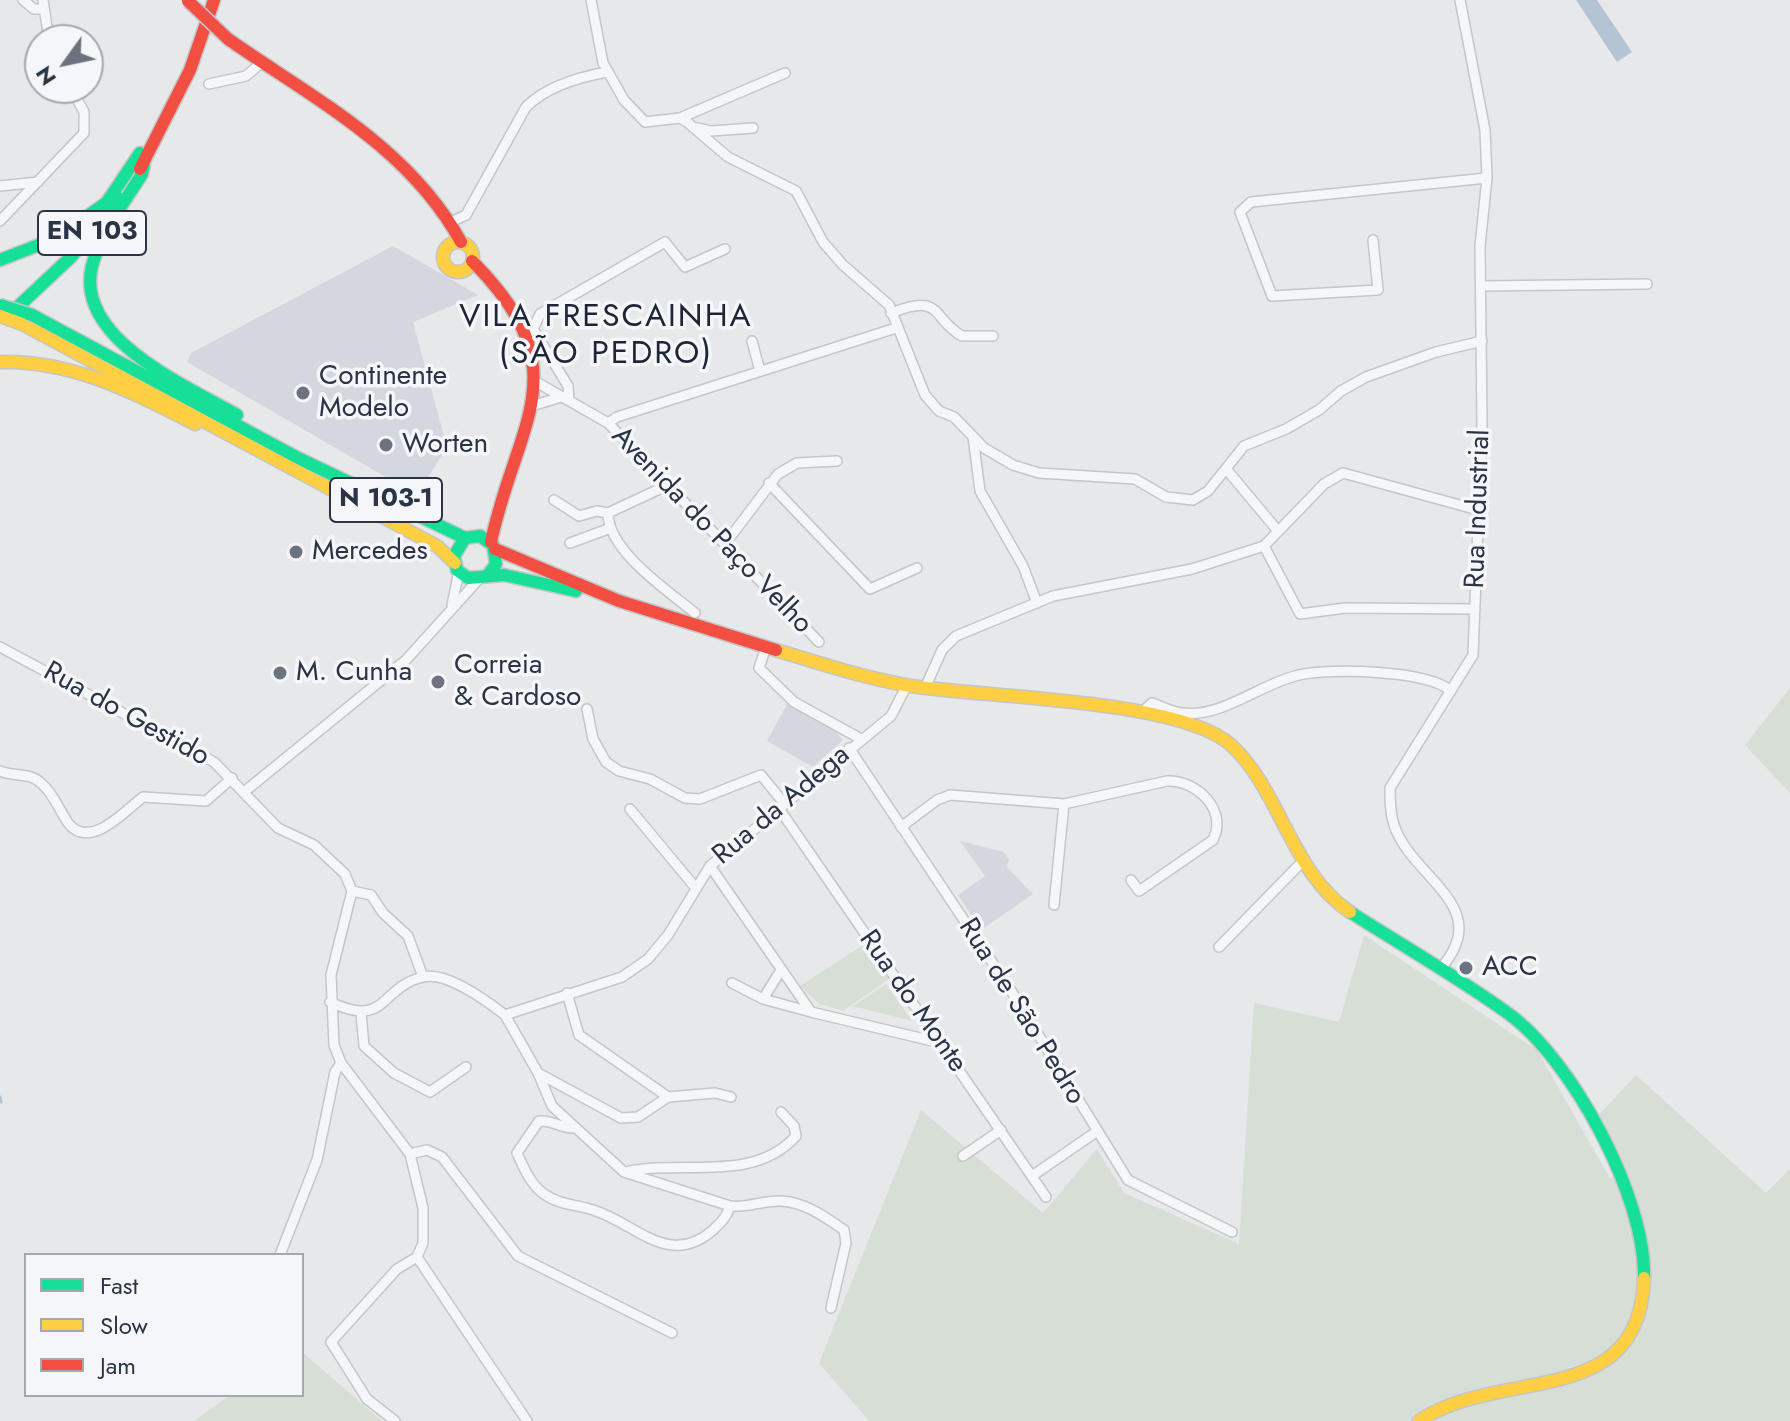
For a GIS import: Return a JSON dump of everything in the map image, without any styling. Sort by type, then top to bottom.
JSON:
[{"type":"main road","name":"EN 103","points":[[0,260],[57,238],[106,203],[158,123],[184,67],[207,0]]},
{"type":"main road","name":"EN 103","points":[[0,319],[71,257],[144,164],[190,70],[214,0]]},
{"type":"main road","points":[[187,1],[228,39],[334,108],[398,160],[451,222],[454,244]]},
{"type":"main road","points":[[144,164],[142,174],[97,255],[90,279],[92,303],[102,325],[120,344],[308,460]]},
{"type":"main road","points":[[106,203],[65,251],[0,307],[308,460]]},
{"type":"main road","points":[[454,244],[471,249],[472,261],[489,280],[526,336],[534,355],[538,383],[535,405],[494,512],[496,564],[484,577]]},
{"type":"main road","points":[[454,244],[443,255],[445,264],[452,270],[489,280]]},
{"type":"main road","points":[[462,271],[472,261]]},
{"type":"main road","points":[[0,319],[27,320],[305,476]]},
{"type":"main road","points":[[0,362],[58,365],[107,382],[305,476]]},
{"type":"main road","name":"N 103-1","points":[[308,460],[470,537]]},
{"type":"main road","name":"N 103-1","points":[[305,476],[437,546],[457,567]]},
{"type":"main road","points":[[494,512],[455,549],[457,567],[468,578],[504,575],[619,601],[855,674],[907,685],[1142,712],[1201,728],[1230,744],[1248,766],[1303,861],[1343,907],[1510,1015],[1534,1038],[1594,1126],[1617,1166],[1635,1211],[1642,1248],[1638,1318],[1629,1341],[1612,1359],[1587,1371],[1450,1402],[1419,1421]]},
{"type":"main road","points":[[470,537],[619,601]]},
{"type":"street","points":[[23,0],[34,9],[43,4],[46,24]]},
{"type":"street","points":[[591,0],[596,36],[607,72],[624,100],[645,122],[680,118],[785,73]]},
{"type":"street","name":"Rua Industrial","points":[[1441,968],[1454,953],[1461,933],[1458,916],[1400,839],[1391,812],[1390,788],[1473,655],[1482,341],[1480,246],[1487,178],[1485,130],[1460,0]]},
{"type":"street","points":[[209,84],[246,76],[261,63]]},
{"type":"street","points":[[451,222],[466,215],[526,107],[535,98],[569,81],[607,72]]},
{"type":"street","points":[[0,221],[84,133],[84,112],[80,104]]},
{"type":"street","points":[[680,118],[728,157],[796,191],[823,242],[843,265],[889,305],[925,395],[973,437],[1013,465],[1051,475],[1135,479],[1166,497],[1193,500],[1227,470],[1244,446],[1286,429],[1366,377],[1436,352],[1482,341]]},
{"type":"street","points":[[694,127],[711,131],[753,128]]},
{"type":"street","points":[[1373,240],[1378,290],[1272,296],[1240,212],[1251,202],[1487,178]]},
{"type":"street","points":[[0,186],[38,182]]},
{"type":"street","points":[[535,405],[565,398],[568,386],[533,329],[540,314],[665,242],[685,267],[725,249]]},
{"type":"street","points":[[1481,286],[1647,284]]},
{"type":"street","points":[[891,313],[930,306],[937,308],[962,336],[993,336]]},
{"type":"street","points":[[608,423],[617,417],[896,328]]},
{"type":"street","points":[[752,341],[760,371]]},
{"type":"street","name":"Avenida do Paço Velho","points":[[538,383],[608,423],[819,642]]},
{"type":"street","points":[[973,437],[980,491],[1023,566],[1037,603]]},
{"type":"street","points":[[725,544],[769,483],[797,463],[837,461]]},
{"type":"street","points":[[1227,470],[1278,531]]},
{"type":"street","points":[[926,686],[942,650],[956,636],[1037,603],[1099,584],[1147,580],[1264,546],[1324,484],[1343,473],[1478,510]]},
{"type":"street","points":[[769,483],[870,589],[917,568]]},
{"type":"street","points":[[554,500],[579,516],[597,511],[608,513],[668,485]]},
{"type":"street","points":[[608,513],[608,529],[649,577],[695,613]]},
{"type":"street","points":[[570,543],[608,529]]},
{"type":"street","points":[[1264,546],[1300,614],[1345,608],[1475,609]]},
{"type":"street","points":[[452,605],[457,567]]},
{"type":"street","points":[[244,792],[406,660],[452,605],[484,577]]},
{"type":"street","name":"Rua do Gestido","points":[[0,647],[214,762],[278,828],[314,845],[345,874],[352,891],[371,895],[383,913],[402,928],[423,977]]},
{"type":"street","points":[[766,647],[759,668],[782,693],[861,739]]},
{"type":"street","points":[[1142,712],[1152,703],[1182,713],[1218,707],[1299,675],[1433,680],[1451,691]]},
{"type":"street","name":"Rua da Adega","points":[[505,1015],[622,977],[648,959],[668,935],[710,866],[891,716],[901,703],[907,685]]},
{"type":"street","name":"Rua do Monte","points":[[587,709],[593,739],[606,762],[619,771],[650,779],[685,798],[700,799],[761,775],[1046,1197]]},
{"type":"street","name":"Rua de São Pedro","points":[[849,748],[1010,989],[1128,1180],[1232,1232]]},
{"type":"street","points":[[0,771],[40,781],[58,801],[68,822],[87,833],[97,831],[143,797],[206,801],[232,778]]},
{"type":"street","points":[[901,827],[937,800],[950,795],[1064,804],[1167,781],[1183,780],[1194,786],[1218,814],[1219,828],[1213,840],[1139,891],[1131,880]]},
{"type":"street","points":[[1054,905],[1064,804]]},
{"type":"street","points":[[630,809],[695,887]]},
{"type":"street","points":[[1219,947],[1303,861]]},
{"type":"street","points":[[710,866],[811,1012]]},
{"type":"street","points":[[352,891],[331,975],[334,1045],[341,1063],[410,1154],[423,1208],[423,1243],[417,1257],[388,1278],[331,1342],[367,1399],[395,1421]]},
{"type":"street","points":[[763,999],[781,970]]},
{"type":"street","points":[[330,1002],[361,1013],[368,1012],[423,977],[432,976],[460,986],[505,1015],[538,1073],[552,1106],[624,1172],[730,1206],[744,1207],[780,1200],[804,1206],[844,1230],[846,1243],[831,1308]]},
{"type":"street","points":[[732,983],[763,999],[941,1043]]},
{"type":"street","points":[[567,993],[579,1035],[668,1097]]},
{"type":"street","points":[[361,1013],[364,1046],[394,1073],[430,1092],[466,1067]]},
{"type":"street","points":[[281,1253],[306,1195],[335,1072],[341,1063]]},
{"type":"street","points":[[538,1073],[621,1118],[638,1117],[668,1097],[715,1093],[731,1097]]},
{"type":"street","points":[[624,1172],[644,1168],[700,1169],[755,1162],[785,1148],[796,1136],[794,1126],[781,1112]]},
{"type":"street","points":[[576,1128],[564,1129],[552,1120],[539,1121],[517,1153],[529,1178],[542,1193],[562,1205],[595,1210],[665,1247],[701,1240],[728,1216],[730,1206]]},
{"type":"street","points":[[963,1156],[1001,1130]]},
{"type":"street","points":[[1032,1176],[1096,1132]]},
{"type":"street","points":[[410,1154],[427,1150],[442,1157],[518,1256],[672,1333]]},
{"type":"street","points":[[417,1257],[527,1421]]},
{"type":"shaded area","name":"Continente Modelo","points":[[393,246],[478,295],[413,322],[447,447],[417,495],[187,362],[191,353]]},
{"type":"shaded area","points":[[1790,688],[1790,793],[1745,745]]},
{"type":"shaded area","points":[[787,704],[834,730],[843,740],[813,767],[767,741]]},
{"type":"shaded area","points":[[960,841],[1004,852],[1009,860],[1007,867],[1033,894],[981,930],[958,895],[985,876]]},
{"type":"shaded area","points":[[1364,935],[1537,1050],[1610,1178],[1625,1171],[1595,1119],[1636,1075],[1766,1193],[1790,1169],[1790,1421],[869,1421],[819,1363],[921,1110],[1043,1213],[1097,1149],[1124,1193],[1239,1244],[1254,1003],[1339,1022]]},
{"type":"shaded area","points":[[865,944],[889,979],[843,1011],[820,1004],[800,986]]},
{"type":"shaded area","points":[[886,984],[912,1021],[853,1006]]},
{"type":"shaded area","points":[[304,1354],[382,1421],[194,1421],[227,1397],[304,1397]]},
{"type":"water","points":[[1576,0],[1597,0],[1632,52],[1617,62]]},
{"type":"waterway","points":[[0,1097],[1,1102]]},
{"type":"traffic: fast","points":[[105,205],[140,153]]},
{"type":"traffic: fast","points":[[144,164],[142,174],[96,253],[91,292],[100,316],[117,338],[139,357],[237,415]]},
{"type":"traffic: fast","points":[[7,317],[71,257],[118,198]]},
{"type":"traffic: fast","points":[[0,260],[57,238],[106,203]]},
{"type":"traffic: fast","points":[[0,305],[32,315]]},
{"type":"traffic: fast","points":[[32,315],[298,458],[465,538]]},
{"type":"traffic: fast","points":[[488,575],[496,564],[493,545],[480,536],[465,538],[454,556],[457,570],[468,578],[504,575],[576,591]]},
{"type":"traffic: fast","points":[[1350,912],[1509,1014],[1557,1064],[1580,1097],[1619,1172],[1633,1210],[1644,1278]]},
{"type":"traffic: slow","points":[[458,242],[464,243],[472,251],[473,257],[472,263],[464,271],[458,272],[452,271],[444,263],[443,257],[444,251],[452,243],[458,242]]},
{"type":"traffic: slow","points":[[0,316],[22,324]]},
{"type":"traffic: slow","points":[[22,324],[437,546],[455,563]]},
{"type":"traffic: slow","points":[[0,362],[52,366],[77,372],[125,390],[195,424]]},
{"type":"traffic: slow","points":[[776,650],[905,685],[1125,709],[1205,729],[1231,745],[1248,763],[1314,876],[1330,896],[1350,912]]},
{"type":"traffic: slow","points":[[1419,1421],[1452,1405],[1560,1379],[1592,1368],[1619,1349],[1637,1320],[1644,1278]]},
{"type":"traffic: jam","points":[[140,169],[190,70],[214,0]]},
{"type":"traffic: jam","points":[[188,1],[228,39]]},
{"type":"traffic: jam","points":[[228,39],[357,127],[387,152],[440,208],[461,242]]},
{"type":"traffic: jam","points":[[472,261],[505,300],[525,334],[533,367],[532,398],[525,429],[491,542]]},
{"type":"traffic: jam","points":[[495,549],[619,601],[776,650]]},
{"type":"place","name":"Continente Modelo","points":[[303,393]]},
{"type":"place","name":"Worten","points":[[386,445]]},
{"type":"place","name":"Mercedes","points":[[296,552]]},
{"type":"place","name":"M. Cunha","points":[[280,673]]},
{"type":"place","name":"Correia & Cardoso","points":[[438,682]]},
{"type":"place","name":"ACC","points":[[1466,968]]},
{"type":"district","name":"VILA FRESCAINHA (SÃO PEDRO)","points":[[606,336]]}]
